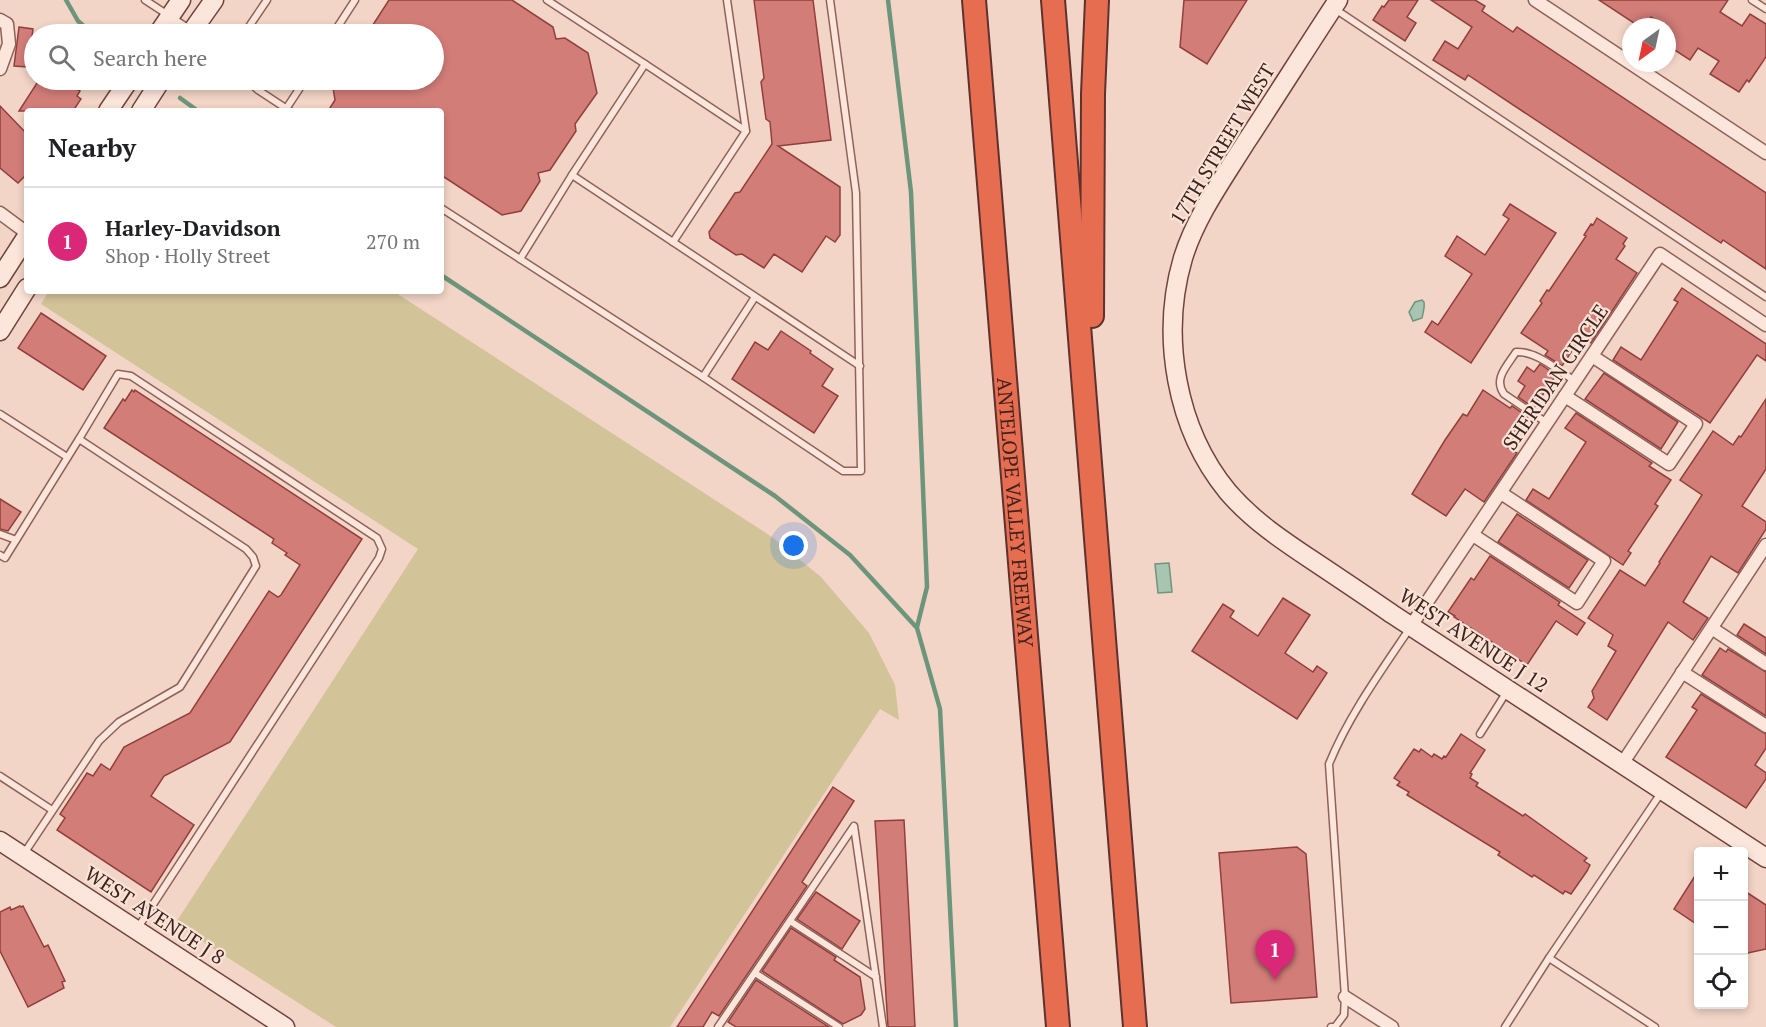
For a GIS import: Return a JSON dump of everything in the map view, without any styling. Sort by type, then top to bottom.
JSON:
[{"type":"highway","name":"ANTELOPE VALLEY FREEWAY","points":[[974,0],[1058,1027]]},
{"type":"highway","points":[[1053,0],[1135,1027]]},
{"type":"highway","points":[[1088,436],[1092,322],[1093,94],[1097,0]]},
{"type":"street","points":[[199,24],[214,0]]},
{"type":"street","points":[[1535,0],[1766,153]]},
{"type":"street","name":"17TH STREET WEST","points":[[1190,427],[1177,381],[1173,336],[1174,297],[1183,258],[1198,220],[1335,4]]},
{"type":"street","points":[[165,24],[176,8]]},
{"type":"street","points":[[0,20],[7,24],[9,44],[0,69]]},
{"type":"street","points":[[110,108],[122,90]]},
{"type":"street","points":[[143,108],[155,90]]},
{"type":"street","points":[[0,213],[24,233]]},
{"type":"street","points":[[0,278],[24,240]]},
{"type":"street","name":"SHERIDAN CIRCLE","points":[[1411,626],[1660,254],[1766,324]]},
{"type":"street","points":[[0,331],[24,293]]},
{"type":"street","points":[[1565,396],[1669,464],[1696,424],[1592,356]]},
{"type":"street","name":"WEST AVENUE J 12","points":[[1190,427],[1206,460],[1227,491],[1254,519],[1411,626],[1766,858]]},
{"type":"street","points":[[1473,535],[1577,603],[1604,561],[1501,494]]},
{"type":"street","points":[[1622,764],[1713,629],[1766,545]]},
{"type":"street","points":[[1713,629],[1766,663]]},
{"type":"street","points":[[1682,672],[1766,726]]},
{"type":"street","name":"WEST AVENUE J 8","points":[[0,841],[285,1027]]},
{"type":"street","points":[[1345,997],[1392,1027]]},
{"type":"lane","points":[[145,0],[176,8],[187,24]]},
{"type":"lane","points":[[251,24],[267,0]]},
{"type":"lane","points":[[339,24],[355,0]]},
{"type":"lane","points":[[547,0],[746,131]]},
{"type":"lane","points":[[673,242],[746,131],[727,0]]},
{"type":"lane","points":[[444,210],[703,377],[843,471],[861,471],[856,193],[830,0]]},
{"type":"lane","points":[[1752,0],[1766,9]]},
{"type":"lane","points":[[1335,4],[1766,297]]},
{"type":"lane","points":[[520,259],[645,64]]},
{"type":"lane","points":[[258,90],[285,108]]},
{"type":"lane","points":[[289,108],[299,90]]},
{"type":"lane","points":[[572,175],[860,366]]},
{"type":"lane","points":[[703,377],[755,297]]},
{"type":"lane","points":[[1547,423],[1504,394],[1500,388],[1499,379],[1515,352],[1533,355],[1575,381]]},
{"type":"lane","points":[[0,555],[5,558],[118,374],[131,376],[377,538],[382,549],[380,558],[137,930]]},
{"type":"lane","points":[[0,414],[67,457]]},
{"type":"lane","points":[[23,856],[99,741],[119,722],[180,687],[256,567],[253,557],[246,549],[79,439]]},
{"type":"lane","points":[[0,534],[16,540]]},
{"type":"lane","points":[[1331,1027],[1335,1026],[1344,1015],[1345,997],[1329,764],[1335,749],[1380,672],[1411,626]]},
{"type":"lane","points":[[1480,734],[1508,690]]},
{"type":"lane","points":[[0,776],[52,810]]},
{"type":"lane","points":[[1505,1027],[1663,790]]},
{"type":"lane","points":[[718,1027],[854,826],[883,1027]]},
{"type":"lane","points":[[790,921],[876,977]]},
{"type":"lane","points":[[1549,958],[1655,1027]]},
{"type":"lane","points":[[755,973],[839,1027]]},
{"type":"shaded area","points":[[47,294],[398,294],[772,537],[821,577],[869,633],[895,685],[899,720],[880,709],[670,1027],[336,1027],[175,924],[418,549],[41,304]]},
{"type":"shaded area","points":[[1422,300],[1424,306],[1422,318],[1413,321],[1409,312],[1415,302]]},
{"type":"shaded area","points":[[1169,563],[1172,592],[1158,593],[1155,564]]},
{"type":"building","points":[[389,0],[512,0],[553,27],[556,39],[565,38],[588,53],[597,93],[575,124],[576,131],[550,170],[538,173],[540,181],[521,211],[502,215],[444,177],[444,108],[330,108],[335,100],[333,90],[444,90],[444,24],[373,24]]},
{"type":"building","points":[[754,0],[813,0],[831,140],[778,146],[840,187],[840,235],[835,242],[826,236],[802,272],[774,254],[764,268],[742,254],[736,255],[710,238],[709,232],[735,193],[740,192],[772,144],[770,122],[766,119],[761,82],[764,78]]},
{"type":"building","points":[[1184,0],[1247,0],[1207,64],[1180,47]]},
{"type":"building","points":[[1389,0],[1418,0],[1407,17],[1416,23],[1405,41],[1373,20]]},
{"type":"building","points":[[1431,0],[1475,0],[1485,6],[1482,11],[1513,32],[1517,27],[1766,193],[1766,269],[1723,240],[1721,243],[1468,75],[1465,80],[1433,60],[1445,41],[1458,49],[1472,27]]},
{"type":"building","points":[[1599,0],[1728,0],[1720,12],[1742,26],[1750,14],[1766,24],[1766,57],[1749,82],[1747,80],[1739,92],[1710,74],[1719,61],[1698,48],[1690,60],[1676,51],[1676,18],[1626,18]]},
{"type":"building","points":[[19,27],[24,28],[24,67],[14,66]]},
{"type":"building","points":[[33,90],[80,91],[77,96],[81,99],[75,108],[24,108],[24,111],[19,111]]},
{"type":"building","points":[[0,106],[24,131],[24,177],[18,183],[0,168]]},
{"type":"building","points":[[1510,204],[1556,233],[1471,363],[1425,332],[1432,321],[1438,325],[1472,274],[1445,256],[1457,236],[1485,255],[1509,219],[1503,215]]},
{"type":"building","points":[[1597,218],[1627,238],[1623,244],[1625,246],[1616,259],[1637,273],[1591,343],[1581,337],[1562,366],[1545,355],[1548,351],[1521,333],[1542,303],[1540,301],[1547,290],[1549,291]]},
{"type":"building","points":[[1682,288],[1766,344],[1766,361],[1757,355],[1710,423],[1613,360],[1621,347],[1641,360],[1678,302],[1674,300]]},
{"type":"building","points":[[41,313],[106,356],[83,390],[18,348]]},
{"type":"building","points":[[781,331],[833,369],[822,386],[838,396],[814,433],[732,379],[755,342],[768,350]]},
{"type":"building","points":[[1540,364],[1556,375],[1534,408],[1518,397],[1525,386],[1518,381],[1527,367],[1534,372]]},
{"type":"building","points":[[1604,373],[1678,422],[1661,449],[1585,399]]},
{"type":"building","points":[[132,390],[362,539],[230,742],[164,776],[151,796],[194,825],[151,892],[57,830],[65,818],[60,814],[87,773],[93,776],[101,764],[110,770],[124,747],[190,713],[269,591],[278,597],[281,595],[300,565],[272,543],[274,539],[104,428],[123,399],[125,401]]},
{"type":"building","points":[[1483,390],[1528,417],[1508,448],[1517,453],[1484,502],[1465,489],[1446,516],[1412,494],[1445,440],[1463,414],[1467,416]]},
{"type":"building","points":[[1766,399],[1766,469],[1742,506],[1766,522],[1766,529],[1738,573],[1711,556],[1683,602],[1708,618],[1693,640],[1668,622],[1607,720],[1588,707],[1594,698],[1592,691],[1616,651],[1608,646],[1613,635],[1588,618],[1620,570],[1645,586],[1702,495],[1680,480],[1713,431],[1733,445],[1739,436],[1741,437]]},
{"type":"building","points":[[1576,413],[1652,463],[1649,466],[1671,480],[1655,504],[1658,506],[1628,551],[1631,553],[1623,565],[1526,500],[1533,489],[1549,499],[1586,442],[1565,428]]},
{"type":"building","points":[[0,499],[21,512],[8,531],[0,529]]},
{"type":"building","points":[[1517,514],[1588,560],[1569,588],[1498,542]]},
{"type":"building","points":[[1490,556],[1560,602],[1558,605],[1585,623],[1577,635],[1556,621],[1527,665],[1448,612],[1471,578],[1474,580]]},
{"type":"building","points":[[1283,598],[1310,615],[1285,653],[1313,672],[1317,666],[1327,673],[1297,719],[1192,651],[1223,604],[1234,611],[1230,617],[1258,636]]},
{"type":"building","points":[[1744,624],[1766,638],[1766,654],[1737,635]]},
{"type":"building","points":[[1720,648],[1726,652],[1728,649],[1766,672],[1766,716],[1702,675]]},
{"type":"building","points":[[1701,694],[1766,734],[1766,748],[1755,765],[1766,773],[1766,779],[1746,808],[1666,757],[1697,710],[1692,707]]},
{"type":"building","points":[[1461,734],[1485,750],[1470,773],[1472,774],[1470,778],[1478,783],[1476,786],[1523,816],[1525,814],[1587,858],[1584,861],[1590,865],[1571,894],[1565,891],[1563,894],[1534,875],[1532,877],[1498,855],[1500,852],[1407,795],[1409,792],[1397,785],[1400,782],[1394,778],[1414,749],[1419,752],[1421,749],[1432,757],[1434,754],[1442,759],[1446,757]]},
{"type":"building","points":[[833,787],[854,801],[802,882],[807,886],[719,1016],[712,1012],[703,1027],[677,1027]]},
{"type":"building","points":[[904,820],[915,1027],[888,1027],[875,821]]},
{"type":"building","points":[[1297,847],[1306,854],[1317,997],[1231,1003],[1219,853]]},
{"type":"building","points":[[1694,877],[1694,922],[1674,909]]},
{"type":"building","points":[[816,892],[860,921],[842,949],[797,919]]},
{"type":"building","points":[[1748,893],[1766,905],[1766,949],[1748,953]]},
{"type":"building","points":[[23,906],[44,947],[48,945],[65,981],[62,982],[64,988],[28,1007],[0,951],[0,912],[10,907],[11,910]]},
{"type":"building","points":[[791,928],[836,957],[834,960],[860,977],[865,1009],[861,1015],[843,1024],[762,971]]},
{"type":"building","points":[[756,980],[829,1027],[736,1027],[728,1022]]},
{"type":"waterway","points":[[66,0],[81,24]]},
{"type":"waterway","points":[[888,0],[911,192],[927,587],[917,627]]},
{"type":"waterway","points":[[180,98],[194,108]]},
{"type":"waterway","points":[[444,277],[775,496],[850,555],[917,628],[940,709],[956,1027]]},
{"type":"place","name":"Harley-Davidson","points":[[1275,980]]}]
